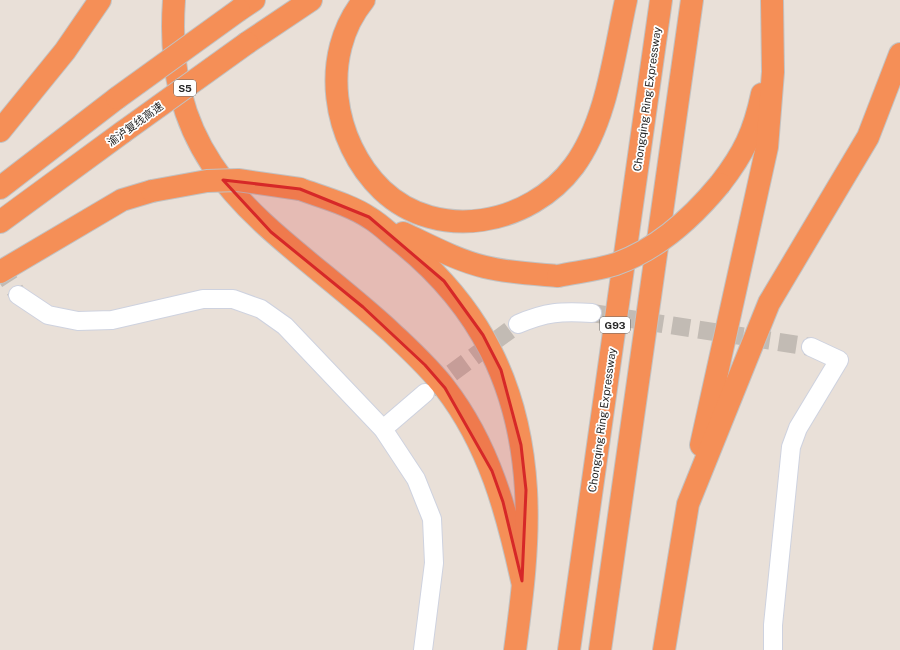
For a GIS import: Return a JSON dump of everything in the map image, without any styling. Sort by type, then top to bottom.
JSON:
[{"type":"highway","points":[[0,131],[65,51],[100,0]]},
{"type":"highway","points":[[174,0],[172,30],[176,75],[185,114],[200,146],[217,174],[245,206],[271,232],[363,307],[425,365],[445,388],[460,410],[492,471],[503,502],[522,581]]},
{"type":"highway","name":"渝泸复线高速","points":[[0,222],[247,43],[311,0]]},
{"type":"highway","points":[[364,0],[347,30],[339,55],[336,87],[340,116],[349,143],[364,169],[382,190],[405,206],[434,218],[465,221],[499,218],[529,206],[556,188],[574,165],[591,137],[603,105],[626,0]]},
{"type":"highway","name":"Chongqing Ring Expressway","points":[[569,650],[661,0]]},
{"type":"highway","name":"G93","points":[[600,650],[692,0]]},
{"type":"highway","points":[[0,272],[122,200],[152,191],[207,181],[238,180],[300,189],[331,200],[457,258],[485,267],[521,273],[558,276],[616,264],[642,252],[677,229],[698,211],[738,161],[750,137],[767,73],[772,0]]},
{"type":"highway","points":[[664,650],[688,504],[767,147],[773,72],[772,0]]},
{"type":"highway","points":[[0,188],[117,98],[246,5]]},
{"type":"highway","points":[[688,504],[769,302],[868,137],[900,54]]},
{"type":"highway","points":[[369,217],[420,257],[444,281],[466,308],[484,335],[501,370],[513,407],[521,445],[526,490],[526,524],[515,650]]},
{"type":"street","points":[[18,295],[48,315],[78,321],[112,320],[203,298],[233,299],[261,309],[285,326],[383,429],[416,479],[432,519],[434,563],[423,650]]},
{"type":"street","points":[[518,324],[540,315],[565,312],[592,313]]},
{"type":"street","points":[[773,650],[773,626],[791,447],[798,428],[839,360],[811,348]]},
{"type":"street","points":[[383,429],[425,393]]},
{"type":"highlighted area","points":[[223,180],[300,189],[369,217],[444,281],[483,335],[501,370],[521,445],[526,490],[522,581],[503,502],[492,471],[445,388],[425,365],[363,307],[271,232]]},
{"type":"tunnel","points":[[0,267],[18,295]]},
{"type":"tunnel","points":[[592,313],[811,347]]},
{"type":"tunnel","points":[[430,389],[518,324]]}]
